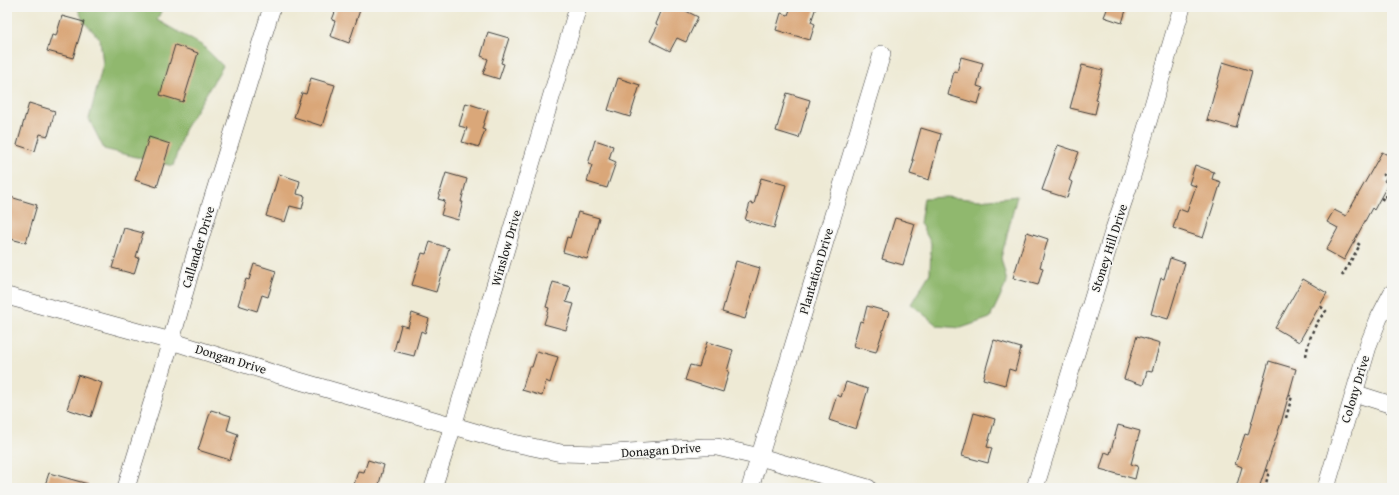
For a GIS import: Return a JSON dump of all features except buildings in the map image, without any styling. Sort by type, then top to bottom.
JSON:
[{"type":"street","name":"Callander Drive","points":[[126,488],[171,341],[195,256],[272,7]]},
{"type":"street","name":"Winslow Drive","points":[[433,488],[454,426],[578,7]]},
{"type":"street","name":"Stoney Hill Drive","points":[[1035,488],[1113,232],[1132,176],[1182,7]]},
{"type":"street","name":"Plantation Drive","points":[[750,488],[882,54]]},
{"type":"street","name":"Colony Drive","points":[[1326,488],[1369,343],[1379,318],[1392,294]]},
{"type":"street","name":"Dongan Drive","points":[[7,296],[171,341],[279,375],[454,426]]},
{"type":"street","points":[[1354,393],[1392,405]]},
{"type":"street","name":"Donagan Drive","points":[[454,426],[509,442],[561,453],[599,454],[717,447],[760,457],[868,488]]},
{"type":"path","points":[[1382,174],[1392,180]]},
{"type":"path","points":[[1381,198],[1384,200],[1392,185]]},
{"type":"path","points":[[1342,276],[1360,245],[1354,241]]},
{"type":"path","points":[[1306,356],[1308,342],[1313,329],[1326,311],[1320,306]]},
{"type":"path","points":[[1286,418],[1292,396],[1289,395]]},
{"type":"path","points":[[1265,470],[1269,471],[1265,488]]},
{"type":"green space","points":[[77,7],[163,7],[157,20],[203,46],[223,66],[184,130],[173,166],[104,149],[89,119],[103,64],[100,39],[84,22]]},
{"type":"green space","points":[[1017,196],[1001,258],[1007,282],[990,318],[961,328],[938,326],[911,304],[930,273],[931,243],[920,223],[924,198],[946,197],[980,200]]}]
